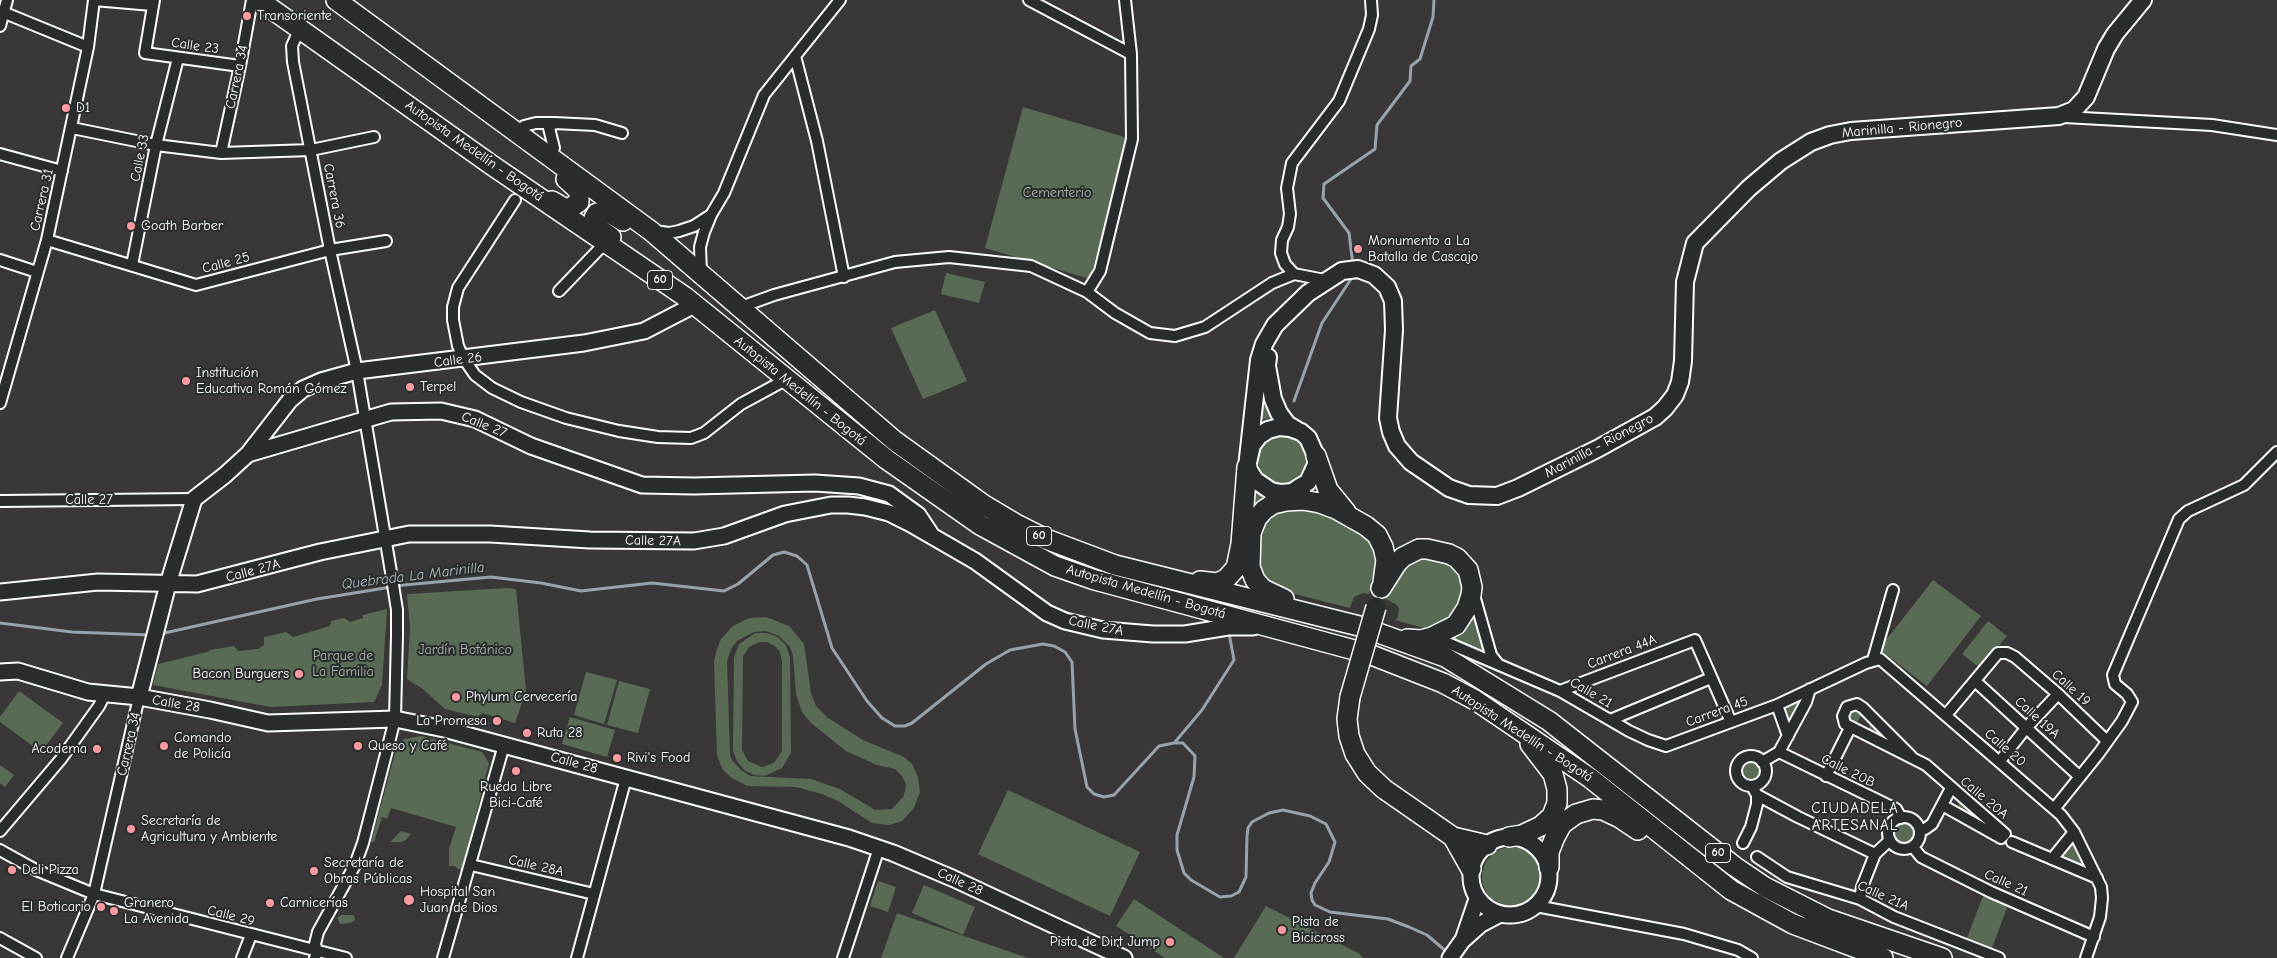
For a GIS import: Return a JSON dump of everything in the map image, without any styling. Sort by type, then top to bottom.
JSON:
[{"type":"highway","name":"Autopista Medellín - Bogotá","points":[[259,0],[493,166],[689,301],[886,459],[980,525],[1056,566],[1141,594],[1369,654],[1410,669],[1475,700],[1590,778],[1697,865],[1731,890],[1793,924],[1883,958]]},
{"type":"highway","name":"Autopista Medellín - Bogotá","points":[[336,0],[651,231],[895,441],[984,505],[1039,535],[1078,552],[1168,580],[1321,615],[1396,638],[1445,657],[1549,721],[1734,866],[1765,887],[1828,919],[1942,958]]},
{"type":"highway","points":[[466,96],[489,122],[577,187],[580,196],[579,202],[570,208],[559,206],[513,174],[493,166]]},
{"type":"highway","points":[[689,301],[677,284],[598,228],[594,218],[597,213],[602,210],[611,213],[697,274],[705,276]]},
{"type":"highway","points":[[1316,456],[1328,490],[1351,516]]},
{"type":"highway","points":[[1168,580],[1179,577],[1216,583],[1226,579],[1236,568],[1241,544],[1247,467]]},
{"type":"highway","points":[[1321,615],[1302,604],[1275,597],[1263,589],[1255,580],[1250,568],[1251,533],[1257,518],[1272,504],[1293,496],[1320,503],[1351,516],[1377,536],[1383,547],[1386,560],[1382,588],[1350,697],[1347,719],[1349,736],[1355,754],[1367,774],[1384,789],[1453,837],[1487,845]]},
{"type":"highway","points":[[1382,588],[1397,563],[1403,557],[1419,550],[1427,549],[1444,552],[1457,558],[1468,570],[1472,587],[1467,608],[1456,625],[1439,635],[1421,640],[1396,638]]},
{"type":"highway","points":[[1509,837],[1522,835],[1548,820],[1554,810],[1558,796],[1556,782],[1549,767],[1516,728]]},
{"type":"highway","points":[[1548,866],[1552,843],[1562,824],[1576,814],[1593,809],[1611,813],[1657,843],[1697,865]]},
{"type":"highway","points":[[1453,837],[1471,869]]},
{"type":"main road","name":"Marinilla - Rionegro","points":[[1275,325],[1293,305],[1325,280],[1353,269],[1374,275],[1387,288],[1393,301],[1394,330],[1388,418],[1397,446],[1411,462],[1449,488],[1469,495],[1497,496],[1518,488],[1597,449],[1655,417],[1666,408],[1675,395],[1680,382],[1683,361],[1684,282],[1695,243],[1749,188],[1793,153],[1811,142],[1830,135],[1851,131],[2059,116],[2074,110],[2082,104],[2092,85],[2106,48],[2143,0]]},
{"type":"main road","name":"Calle 26","points":[[248,454],[290,400],[303,389],[321,381],[357,371],[584,343],[644,331],[689,301]]},
{"type":"main road","points":[[1275,325],[1267,366],[1273,399],[1279,413],[1287,424],[1308,438],[1316,456],[1313,474],[1293,496],[1271,491],[1261,486],[1247,467],[1259,360],[1264,344],[1275,325]]},
{"type":"main road","name":"Calle 27","points":[[194,499],[248,454],[391,412],[441,411],[475,419],[531,446],[642,485],[694,486],[814,483],[859,486],[889,494],[918,515],[933,536]]},
{"type":"main road","points":[[1247,467],[1252,446],[1259,436],[1268,430],[1285,427],[1300,432]]},
{"type":"main road","name":"Carrera 34","points":[[140,697],[168,584],[194,499]]},
{"type":"main road","name":"Calle 27A","points":[[0,592],[98,582],[197,584],[320,552],[384,539],[426,534],[490,534],[590,540],[694,541],[724,536],[785,514],[831,505],[865,507],[889,513],[975,560],[1047,613],[1085,627],[1127,633],[1185,634],[1228,627],[1274,628]]},
{"type":"main road","name":"Calle 28","points":[[0,672],[18,671],[88,692],[140,697],[268,723],[395,719],[440,728],[849,838],[879,848],[961,882],[1124,958]]},
{"type":"main road","points":[[1509,837],[1521,838],[1538,849],[1548,866],[1550,877],[1548,888],[1536,906],[1518,914],[1500,914],[1484,906],[1477,899],[1471,879],[1471,869],[1480,851],[1487,845],[1497,839],[1509,837]]},
{"type":"main road","points":[[1456,949],[1477,899]]},
{"type":"main road","points":[[1456,949],[1481,924],[1500,914]]},
{"type":"street","points":[[0,26],[2,11],[7,0]]},
{"type":"street","points":[[94,0],[153,3]]},
{"type":"street","name":"Carrera 31","points":[[0,402],[47,240],[88,47],[94,0]]},
{"type":"street","name":"Carrera 34","points":[[221,153],[252,0]]},
{"type":"street","points":[[705,276],[700,247],[711,215],[724,193],[764,95],[840,0]]},
{"type":"street","points":[[1029,0],[1131,54]]},
{"type":"street","points":[[1086,292],[1100,271],[1132,139],[1131,54],[1124,0]]},
{"type":"street","points":[[1294,274],[1285,264],[1281,253],[1282,240],[1288,227],[1290,214],[1287,188],[1292,163],[1339,101],[1368,29],[1372,15],[1371,0]]},
{"type":"street","name":"Calle 23","points":[[153,3],[145,53],[240,66]]},
{"type":"street","points":[[2,11],[88,47]]},
{"type":"street","name":"Carrera 36","points":[[300,28],[292,46],[293,62],[330,250],[357,371],[397,610],[395,719],[363,843],[355,864],[318,932],[315,944],[316,954]]},
{"type":"street","points":[[795,56],[817,141],[844,277]]},
{"type":"street","name":"Calle 33","points":[[132,264],[156,145],[178,58]]},
{"type":"street","points":[[2059,116],[2212,125],[2277,136]]},
{"type":"street","points":[[524,126],[536,123],[595,125],[622,133]]},
{"type":"street","points":[[554,123],[549,128],[554,148]]},
{"type":"street","points":[[72,128],[156,145],[221,153],[311,150],[374,137]]},
{"type":"street","points":[[0,154],[62,171]]},
{"type":"street","points":[[515,200],[458,288],[453,320],[458,346],[464,359],[475,375],[492,388],[521,402],[566,418],[619,431],[658,437],[691,438],[704,433],[741,404],[787,379]]},
{"type":"street","points":[[651,231],[669,233],[694,226],[711,215]]},
{"type":"street","name":"Calle 25","points":[[47,240],[132,264],[196,285],[330,250],[386,242]]},
{"type":"street","points":[[559,291],[605,242]]},
{"type":"street","points":[[741,307],[774,295],[895,262],[949,257],[1031,266],[1086,292],[1150,333],[1175,336],[1205,327],[1272,283],[1294,274],[1325,280]]},
{"type":"street","points":[[0,260],[37,272]]},
{"type":"street","points":[[2054,809],[2122,721],[2132,702],[2128,694],[2115,684],[2113,674],[2179,519],[2188,511],[2244,485],[2277,452]]},
{"type":"street","name":"Calle 27","points":[[0,501],[194,499]]},
{"type":"street","points":[[1472,587],[1491,655],[1500,666]]},
{"type":"street","points":[[1873,660],[1893,590]]},
{"type":"street","name":"Calle 21","points":[[1421,640],[1448,643],[1560,691],[1648,740],[1666,746]]},
{"type":"street","name":"Carrera 44A","points":[[1560,691],[1694,640],[1711,678]]},
{"type":"street","name":"Calle 19","points":[[1975,680],[1998,653],[2007,653],[2015,657],[2058,694],[2107,740]]},
{"type":"street","name":"Carrera 45","points":[[1666,746],[1777,705],[1873,660]]},
{"type":"street","name":"Calle 20","points":[[1873,660],[1880,660],[1946,715],[2054,809],[2074,832],[2097,878],[2102,898],[2100,918],[2086,958]]},
{"type":"street","points":[[1610,720],[1711,678],[1731,722]]},
{"type":"street","points":[[1946,715],[1975,680]]},
{"type":"street","name":"Calle 19A","points":[[1975,680],[2080,776]]},
{"type":"street","points":[[1762,762],[1780,752],[1806,702],[1810,689]]},
{"type":"street","points":[[0,831],[61,759],[99,706],[105,694]]},
{"type":"street","points":[[2000,762],[2026,728],[2058,694]]},
{"type":"street","name":"Carrera 34","points":[[67,958],[94,894],[140,697]]},
{"type":"street","points":[[1826,776],[1866,711],[1857,704],[1847,708],[1843,720],[1854,729]]},
{"type":"street","points":[[1777,705],[1788,736]]},
{"type":"street","name":"Calle 20A","points":[[1866,711],[1911,756]]},
{"type":"street","name":"Calle 20A","points":[[1854,729],[1926,765],[2004,834],[1999,838],[1942,805]]},
{"type":"street","points":[[443,958],[504,745]]},
{"type":"street","name":"Calle 20B","points":[[1780,752],[1896,809],[1901,818]]},
{"type":"street","points":[[1742,843],[1751,827],[1757,804],[1756,795],[1750,785],[1741,782],[1738,778],[1736,768],[1740,760],[1754,756],[1762,762],[1765,770],[1762,779],[1750,785]]},
{"type":"street","points":[[577,958],[626,778]]},
{"type":"street","points":[[1920,830],[1932,824],[1951,788]]},
{"type":"street","points":[[1756,795],[1876,854]]},
{"type":"street","points":[[1901,818],[1911,819],[1920,830],[1919,840],[1913,847],[1900,848],[1890,840],[1889,829],[1894,822],[1901,818]]},
{"type":"street","points":[[2052,859],[2074,832]]},
{"type":"street","points":[[1860,899],[1862,887],[1876,854],[1890,840]]},
{"type":"street","points":[[2012,842],[2097,878]]},
{"type":"street","name":"Calle 21","points":[[1913,847],[1921,857],[1928,861],[1991,892],[2094,937]]},
{"type":"street","points":[[843,958],[879,848]]},
{"type":"street","name":"Calle 29","points":[[0,850],[36,870],[94,894],[316,954],[346,958]]},
{"type":"street","name":"Calle 21A","points":[[1756,857],[1786,876],[1860,899],[1894,917],[1999,958]]},
{"type":"street","name":"Calle 28A","points":[[471,865],[594,894]]},
{"type":"street","points":[[1536,906],[1684,934],[1738,950],[1752,958]]},
{"type":"street","points":[[242,958],[251,935]]},
{"type":"street","points":[[0,938],[36,958]]},
{"type":"green space","name":"Cementerio","points":[[1023,107],[1128,138],[1090,279],[985,248]]},
{"type":"green space","points":[[946,273],[985,282],[979,303],[941,294]]},
{"type":"green space","points":[[935,310],[967,381],[923,399],[891,328]]},
{"type":"green space","points":[[1265,394],[1275,417],[1261,420],[1263,398]]},
{"type":"green space","points":[[1282,435],[1291,437],[1299,442],[1304,450],[1306,459],[1304,468],[1299,476],[1291,481],[1282,483],[1273,481],[1265,476],[1260,468],[1258,459],[1260,450],[1265,442],[1273,437]]},
{"type":"green space","points":[[1252,488],[1266,499],[1252,514]]},
{"type":"green space","points":[[1307,507],[1348,523],[1369,540],[1376,561],[1369,594],[1363,593],[1354,597],[1350,608],[1283,591],[1267,579],[1257,562],[1255,552],[1262,524],[1274,512]]},
{"type":"green space","points":[[1421,555],[1459,567],[1466,591],[1447,624],[1427,629],[1395,620],[1398,617],[1399,608],[1386,599],[1394,574]]},
{"type":"green space","points":[[1933,580],[1981,616],[1927,686],[1879,649]]},
{"type":"green space","name":"Jardín Botánico","points":[[516,589],[526,691],[515,723],[482,713],[478,717],[445,709],[423,689],[407,679],[410,627],[407,594]]},
{"type":"green space","name":"Parque de La Familia","points":[[387,609],[382,685],[374,702],[270,707],[153,685],[158,664],[210,650],[234,646],[238,651],[258,649],[264,645],[264,637],[286,632],[293,637],[330,626],[331,621],[344,618],[350,622],[363,618],[363,615]]},
{"type":"green space","points":[[1475,613],[1483,650],[1481,653],[1450,639],[1450,636]]},
{"type":"green space","points":[[766,617],[789,626],[804,644],[811,693],[816,706],[828,718],[863,740],[904,757],[912,764],[918,777],[920,792],[914,808],[902,821],[889,825],[872,823],[838,801],[822,794],[796,787],[747,786],[732,778],[723,770],[717,756],[714,661],[721,639],[733,626],[749,618]],"holes":[[[766,631],[779,636],[790,647],[793,656],[796,694],[802,712],[811,723],[846,751],[877,765],[895,769],[902,776],[906,784],[904,796],[892,809],[875,810],[840,789],[811,779],[750,776],[732,760],[730,755],[727,661],[731,649],[737,641],[754,632]]]},
{"type":"green space","points":[[1988,621],[2007,636],[1980,668],[1962,654]]},
{"type":"green space","points":[[755,633],[766,633],[776,636],[786,645],[790,657],[791,753],[782,768],[765,776],[754,775],[744,770],[737,761],[733,751],[734,657],[739,644]],"holes":[[[760,642],[767,642],[775,646],[780,652],[782,662],[782,751],[774,763],[762,767],[748,761],[742,750],[743,656],[749,647]]]},
{"type":"green space","points":[[586,672],[617,680],[604,724],[574,715]]},
{"type":"green space","points":[[619,681],[650,689],[638,733],[607,725]]},
{"type":"green space","points":[[19,691],[63,723],[41,752],[0,722],[0,717]]},
{"type":"green space","points":[[1796,703],[1799,706],[1791,720],[1784,709]]},
{"type":"green space","points":[[1856,708],[1862,714],[1856,724],[1850,722],[1848,718]]},
{"type":"green space","points":[[570,717],[615,730],[607,757],[562,744]]},
{"type":"green space","points":[[1872,723],[1891,743],[1867,730]]},
{"type":"green space","points":[[421,736],[482,752],[489,763],[462,871],[454,866],[449,866],[449,849],[456,827],[391,808],[387,819],[382,817],[374,842],[371,842],[396,750],[404,739]]},
{"type":"green space","points":[[1747,762],[1755,762],[1760,767],[1758,778],[1747,780],[1742,775],[1742,767]]},
{"type":"green space","points":[[0,765],[14,775],[5,787],[0,783]]},
{"type":"green space","points":[[1008,790],[1140,852],[1110,916],[978,854]]},
{"type":"green space","points":[[1960,801],[1970,807],[1968,810],[1972,809],[1996,834],[1958,807]]},
{"type":"green space","points":[[1904,823],[1914,827],[1917,833],[1912,844],[1905,845],[1902,842],[1897,842],[1894,834],[1897,827]]},
{"type":"green space","points":[[401,831],[411,834],[406,840],[401,842],[390,842]]},
{"type":"green space","points":[[2073,838],[2092,872],[2056,858]]},
{"type":"green space","points":[[1512,847],[1529,852],[1537,860],[1542,877],[1537,894],[1529,902],[1512,907],[1495,902],[1487,894],[1482,877],[1487,860],[1495,852]]},
{"type":"green space","points":[[878,881],[896,887],[888,912],[870,906]]},
{"type":"green space","points":[[924,885],[975,907],[963,935],[912,913]]},
{"type":"green space","points":[[1983,896],[2008,905],[1992,948],[1967,938]]},
{"type":"green space","name":"Pista de Dirt Jump","points":[[1134,899],[1224,958],[1165,958],[1116,926]]},
{"type":"green space","name":"Pista de Bicicross","points":[[1266,906],[1360,954],[1363,958],[1234,958]]},
{"type":"green space","points":[[897,913],[1028,958],[881,958]]},
{"type":"green space","points":[[341,915],[352,915],[355,920],[351,923],[340,924],[337,918]]},
{"type":"waterway","points":[[1353,265],[1349,233],[1323,198],[1324,184],[1375,149],[1377,125],[1410,81],[1411,66],[1420,59],[1433,17],[1434,0]]},
{"type":"waterway","points":[[1294,401],[1322,323],[1353,276]]},
{"type":"waterway","name":"Quebrada La Marinilla","points":[[160,634],[317,599],[404,585],[491,577],[541,583],[581,591],[652,583],[724,591],[738,584],[773,555],[784,552],[797,556],[807,565],[832,648],[867,701],[882,718],[895,726],[905,726],[912,723],[986,664],[1010,650],[1043,644],[1054,646],[1065,652],[1072,662],[1075,729],[1087,787],[1094,794],[1104,797],[1114,795],[1159,746],[1183,743],[1195,756],[1194,777],[1177,835],[1177,850],[1184,873],[1191,880],[1220,897],[1231,896],[1239,892],[1246,877],[1247,836],[1248,828],[1252,822],[1269,813],[1283,810],[1310,816],[1326,824],[1335,842],[1329,862],[1315,883],[1311,893],[1315,905],[1330,912],[1388,919],[1427,935],[1448,953]]},
{"type":"waterway","name":"Quebrada La Marinilla","points":[[0,623],[72,632],[151,635]]},
{"type":"waterway","points":[[1175,742],[1202,710],[1234,660],[1229,633]]},
{"type":"place","name":"Transoriente","points":[[247,16]]},
{"type":"place","name":"D1","points":[[66,108]]},
{"type":"place","name":"Goath Barber","points":[[131,226]]},
{"type":"place","name":"Monumento a La Batalla de Cascajo","points":[[1358,249]]},
{"type":"place","name":"Institución Educativa Román Gómez","points":[[186,381]]},
{"type":"place","name":"Terpel","points":[[410,387]]},
{"type":"place","name":"Bacon Burguers","points":[[299,674]]},
{"type":"place","name":"Phylum Cervecería","points":[[456,697]]},
{"type":"place","name":"La Promesa","points":[[497,721]]},
{"type":"place","name":"Ruta 28","points":[[527,733]]},
{"type":"place","name":"Comando de Policía","points":[[164,746]]},
{"type":"place","name":"Queso y Café","points":[[358,746]]},
{"type":"place","name":"Acodema","points":[[97,749]]},
{"type":"place","name":"Rivi's Food","points":[[617,758]]},
{"type":"place","name":"Rueda Libre Bici-Café","points":[[516,771]]},
{"type":"place","name":"Secretaría de Agricultura y Ambiente","points":[[131,829]]},
{"type":"place","name":"Deli Pizza","points":[[12,870]]},
{"type":"place","name":"Secretaría de Obras Públicas","points":[[314,871]]},
{"type":"place","name":"Hospital San Juan de Dios","points":[[409,900]]},
{"type":"place","name":"Carnicerías","points":[[270,903]]},
{"type":"place","name":"El Boticario","points":[[101,907]]},
{"type":"place","name":"Granero La Avenida","points":[[114,911]]},
{"type":"place","name":"Pista de Bicicross","points":[[1282,930]]},
{"type":"place","name":"Pista de Dirt Jump","points":[[1170,942]]},
{"type":"district","name":"CIUDADELA ARTESANAL","points":[[1855,818]]}]
